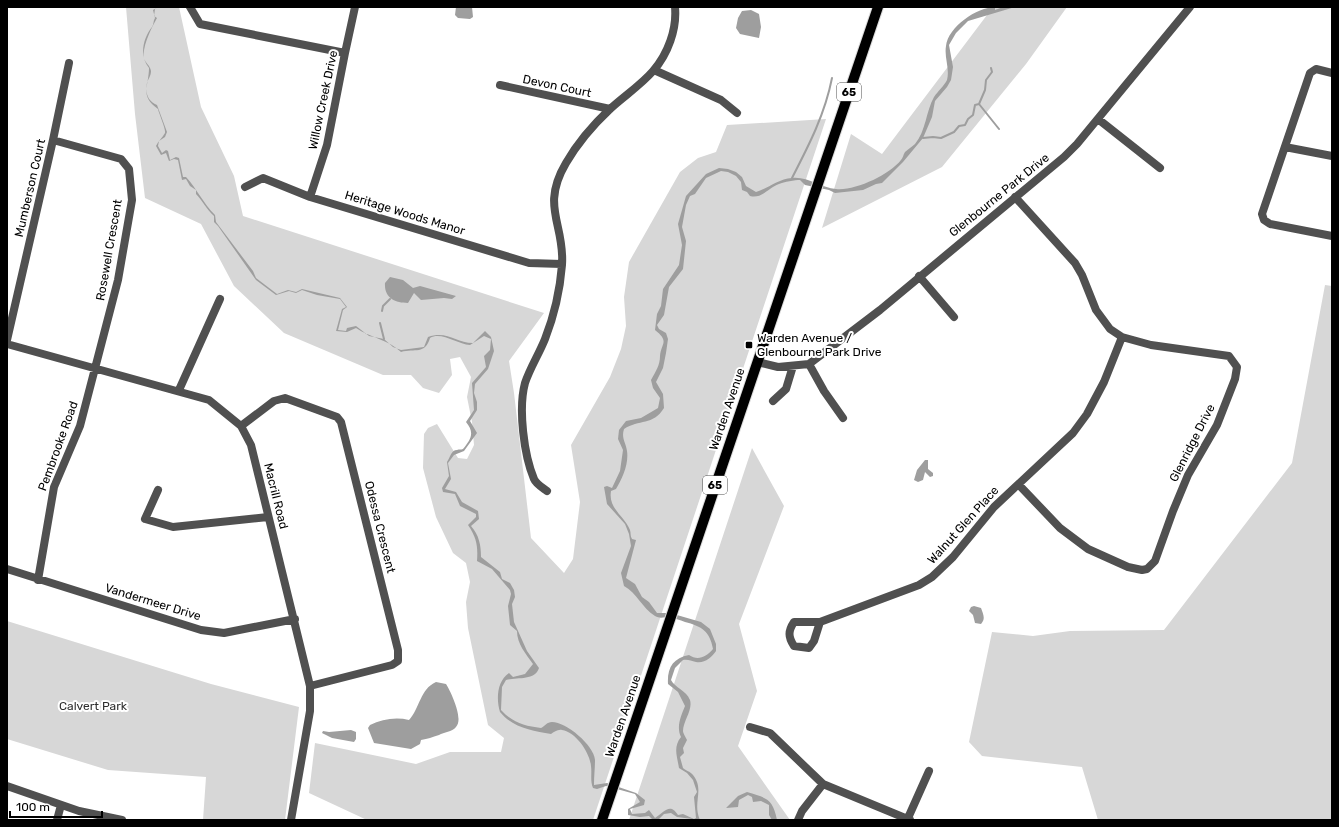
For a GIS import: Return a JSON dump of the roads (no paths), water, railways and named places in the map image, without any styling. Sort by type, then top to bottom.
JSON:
[{"type":"main road","name":"Warden Avenue","points":[[602,820],[756,362],[878,7]]},
{"type":"street","points":[[190,7],[200,24],[344,53]]},
{"type":"street","name":"Willow Creek Drive","points":[[310,197],[328,145],[344,53],[355,7]]},
{"type":"street","points":[[547,491],[534,480],[524,442],[523,412],[525,384],[546,337],[556,302],[562,264],[554,210],[554,190],[566,163],[610,109],[654,70],[671,41],[676,21],[675,7]]},
{"type":"street","name":"Glenbourne Park Drive","points":[[809,364],[880,310],[919,276],[1064,157],[1098,119],[1190,7]]},
{"type":"street","name":"Mumberson Court","points":[[7,340],[53,140],[69,63]]},
{"type":"street","points":[[1332,73],[1316,69],[1310,73],[1262,217],[1270,224],[1332,236]]},
{"type":"street","points":[[654,70],[721,100],[737,113]]},
{"type":"street","name":"Devon Court","points":[[500,85],[610,109]]},
{"type":"street","points":[[1098,119],[1160,168]]},
{"type":"street","name":"Rosewell Crescent","points":[[53,140],[121,159],[128,169],[132,200],[118,280],[96,368]]},
{"type":"street","points":[[1285,147],[1332,156]]},
{"type":"street","name":"Heritage Woods Manor","points":[[245,187],[263,178],[310,197],[530,263],[562,264]]},
{"type":"street","name":"Glenridge Drive","points":[[1015,197],[1071,259],[1082,276],[1096,310],[1110,329],[1122,337],[1151,345],[1228,356],[1237,367],[1217,425],[1188,475],[1172,511],[1155,561],[1148,569],[1142,570],[1113,562],[1088,549],[1060,528],[1018,485]]},
{"type":"street","points":[[919,276],[954,317]]},
{"type":"street","points":[[179,390],[220,299]]},
{"type":"street","name":"Walnut Glen Place","points":[[820,622],[919,584],[932,577],[953,557],[994,507],[1073,433],[1087,414],[1104,382],[1122,337]]},
{"type":"street","name":"Macrill Road","points":[[7,344],[179,390],[209,400],[241,426],[251,445],[295,619],[310,686],[310,711],[291,820]]},
{"type":"street","points":[[756,362],[772,366],[809,364],[824,392],[843,418]]},
{"type":"street","points":[[773,401],[786,389],[793,366]]},
{"type":"street","name":"Pembrooke Road","points":[[38,580],[54,487],[80,426],[96,368]]},
{"type":"street","name":"Odessa Crescent","points":[[241,426],[274,401],[285,398],[337,417],[341,422],[398,650],[398,661],[392,665],[310,686]]},
{"type":"street","points":[[158,490],[145,519],[173,527],[268,517]]},
{"type":"street","name":"Vandermeer Drive","points":[[7,569],[201,630],[224,633],[295,619]]},
{"type":"street","points":[[750,727],[770,733],[823,784],[909,819],[930,770]]},
{"type":"street","points":[[798,820],[802,810],[823,784]]},
{"type":"street","points":[[7,786],[92,815],[122,820]]},
{"type":"street","points":[[57,820],[61,805]]},
{"type":"waterway","points":[[923,138],[941,138],[954,132],[959,126],[965,125],[968,119],[973,115],[975,105],[979,104],[985,90],[986,80],[992,72],[991,68]]},
{"type":"waterway","points":[[792,178],[821,117],[832,78]]},
{"type":"waterway","points":[[979,104],[999,129]]},
{"type":"waterway","points":[[382,311],[383,306],[390,299]]},
{"type":"waterway","points":[[380,323],[384,339]]},
{"type":"place","name":"Warden Avenue / Glenbourne Park Drive","points":[[749,345]]},
{"type":"park label","name":"Calvert Park","points":[[93,706]]}]
